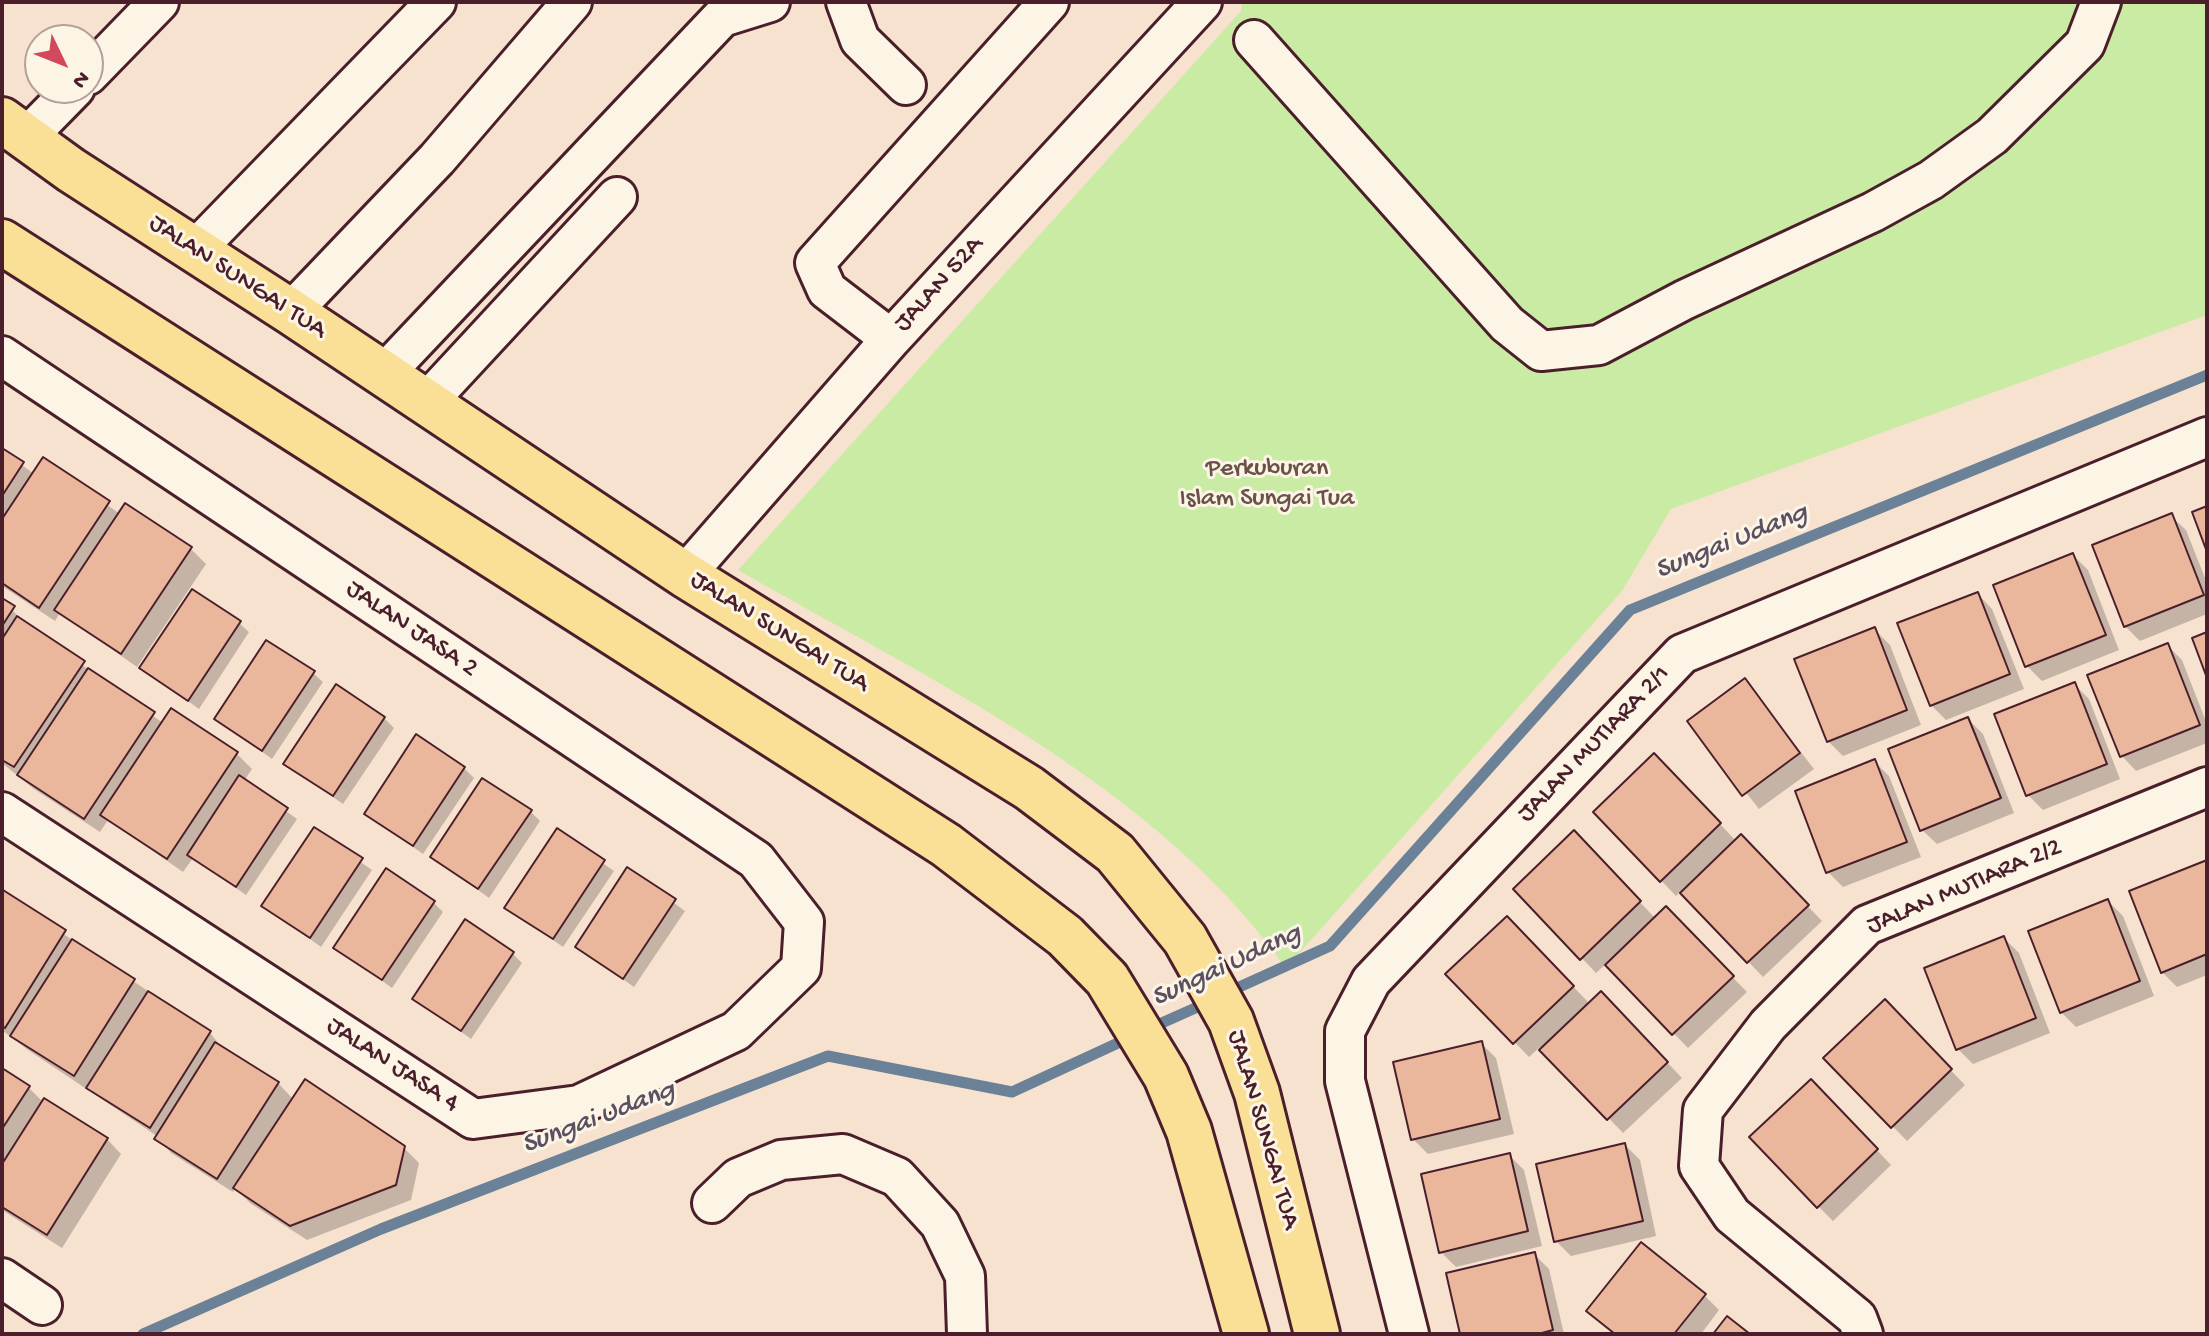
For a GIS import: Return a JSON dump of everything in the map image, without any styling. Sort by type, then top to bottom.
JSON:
[{"type":"main road","name":"JALAN SUNGAI TUA","points":[[14,130],[685,575],[1029,788],[1115,853],[1185,939],[1231,1021],[1257,1093],[1317,1334]]},
{"type":"main road","points":[[2,242],[946,845],[1065,936],[1107,979],[1166,1076],[1189,1131],[1246,1334]]},
{"type":"street","points":[[104,59],[159,2]]},
{"type":"street","points":[[195,250],[436,2]]},
{"type":"street","points":[[291,312],[437,159],[572,2]]},
{"type":"street","points":[[383,375],[722,17],[770,2]]},
{"type":"street","points":[[846,2],[860,40],[906,85]]},
{"type":"street","points":[[891,339],[827,290],[815,263],[1049,2]]},
{"type":"street","name":"JALAN 52A","points":[[685,575],[891,339],[1202,2]]},
{"type":"street","points":[[1254,40],[1507,324],[1541,351],[1599,345],[1684,300],[1873,212],[1931,180],[1992,136],[2085,44],[2101,2]]},
{"type":"street","points":[[14,130],[52,104]]},
{"type":"street","points":[[426,403],[617,197]]},
{"type":"street","name":"JALAN JASA 2","points":[[2,356],[756,860],[804,922]]},
{"type":"street","name":"JALAN MUTIARA 2/1","points":[[1409,1334],[1345,1081],[1345,1031],[1371,981],[1682,654],[2207,437]]},
{"type":"street","name":"JALAN MUTIARA 2/2","points":[[1863,1334],[1857,1318],[1732,1215],[1699,1166],[1703,1110],[1768,1025],[1867,925],[2207,787]]},
{"type":"street","name":"JALAN JASA 4","points":[[2,812],[473,1119],[579,1105],[736,1031],[801,968],[804,922]]},
{"type":"street","points":[[712,1203],[738,1178],[781,1160],[843,1154],[897,1177],[940,1224],[965,1276],[967,1334]]},
{"type":"street","points":[[2,1278],[42,1305]]},
{"type":"green space","name":"Perkuburan Islam Sungai Tua","points":[[1242,2],[2207,2],[2207,315],[1671,509],[1622,591],[1286,968],[1232,902],[1172,843],[1105,790],[1035,741],[961,696],[738,570],[1241,11]]},
{"type":"building","points":[[2,448],[24,462],[2,496]]},
{"type":"building","points":[[43,457],[110,501],[39,608],[2,583],[2,519]]},
{"type":"building","points":[[125,503],[192,547],[121,654],[54,610]]},
{"type":"building","points":[[2207,506],[2207,552],[2192,512]]},
{"type":"building","points":[[2172,513],[2204,595],[2124,627],[2092,545]]},
{"type":"building","points":[[2073,553],[2106,635],[2025,667],[1993,585]]},
{"type":"building","points":[[192,589],[241,621],[188,701],[139,668]]},
{"type":"building","points":[[1978,592],[2010,674],[1930,706],[1897,623]]},
{"type":"building","points":[[2,598],[15,606],[2,626]]},
{"type":"building","points":[[17,616],[85,661],[14,767],[2,760],[2,639]]},
{"type":"building","points":[[1875,627],[1907,710],[1827,742],[1794,659]]},
{"type":"building","points":[[2207,632],[2207,678],[2192,638]]},
{"type":"building","points":[[266,640],[315,671],[262,751],[214,719]]},
{"type":"building","points":[[2168,643],[2200,725],[2120,757],[2087,675]]},
{"type":"building","points":[[88,668],[155,712],[84,819],[17,775]]},
{"type":"building","points":[[1745,678],[1800,753],[1742,796],[1687,721]]},
{"type":"building","points":[[2075,682],[2107,764],[2026,796],[1994,714]]},
{"type":"building","points":[[336,684],[385,717],[333,796],[283,764]]},
{"type":"building","points":[[171,708],[238,752],[167,859],[100,815]]},
{"type":"building","points":[[1968,717],[2001,798],[1920,831],[1888,749]]},
{"type":"building","points":[[416,734],[465,767],[413,846],[364,814]]},
{"type":"building","points":[[1654,753],[1721,823],[1660,882],[1593,812]]},
{"type":"building","points":[[1875,759],[1907,842],[1826,873],[1795,791]]},
{"type":"building","points":[[239,775],[288,808],[236,887],[187,855]]},
{"type":"building","points":[[482,778],[532,810],[478,889],[430,857]]},
{"type":"building","points":[[314,827],[363,858],[310,938],[261,906]]},
{"type":"building","points":[[557,828],[605,860],[553,939],[504,908]]},
{"type":"building","points":[[1574,830],[1641,901],[1580,960],[1513,889]]},
{"type":"building","points":[[1741,834],[1809,905],[1747,963],[1680,893]]},
{"type":"building","points":[[2207,860],[2207,954],[2161,973],[2129,891]]},
{"type":"building","points":[[627,867],[676,899],[623,979],[575,947]]},
{"type":"building","points":[[386,868],[435,901],[382,980],[333,948]]},
{"type":"building","points":[[3,890],[66,930],[5,1028],[2,1026]]},
{"type":"building","points":[[2108,899],[2140,981],[2060,1013],[2028,931]]},
{"type":"building","points":[[1666,906],[1734,976],[1672,1035],[1605,965]]},
{"type":"building","points":[[1507,916],[1574,986],[1513,1044],[1445,974]]},
{"type":"building","points":[[465,919],[514,952],[461,1031],[412,999]]},
{"type":"building","points":[[2004,936],[2036,1018],[1956,1050],[1924,968]]},
{"type":"building","points":[[72,939],[135,979],[74,1076],[10,1036]]},
{"type":"building","points":[[148,991],[211,1031],[150,1128],[86,1088]]},
{"type":"building","points":[[1601,991],[1668,1062],[1607,1120],[1539,1050]]},
{"type":"building","points":[[1885,999],[1952,1069],[1891,1128],[1823,1058]]},
{"type":"building","points":[[1482,1041],[1500,1119],[1411,1140],[1393,1062]]},
{"type":"building","points":[[215,1042],[279,1082],[217,1179],[154,1139]]},
{"type":"building","points":[[2,1068],[30,1086],[2,1129]]},
{"type":"building","points":[[305,1079],[405,1146],[396,1185],[290,1226],[233,1188]]},
{"type":"building","points":[[1811,1079],[1878,1149],[1817,1208],[1749,1137]]},
{"type":"building","points":[[44,1098],[108,1138],[47,1235],[2,1207],[2,1164]]},
{"type":"building","points":[[1625,1143],[1643,1221],[1554,1242],[1536,1164]]},
{"type":"building","points":[[1510,1153],[1528,1231],[1439,1253],[1421,1174]]},
{"type":"building","points":[[1641,1242],[1706,1294],[1674,1334],[1615,1334],[1586,1311]]},
{"type":"building","points":[[1535,1252],[1553,1330],[1538,1334],[1460,1334],[1446,1273]]},
{"type":"building","points":[[1727,1316],[1750,1334],[1713,1334]]},
{"type":"waterway","name":"Sungai Udang","points":[[1226,993],[1330,946],[1630,610],[2207,375]]},
{"type":"waterway","name":"Sungai Udang","points":[[1146,1030],[1211,1001]]},
{"type":"waterway","name":"Sungai Udang","points":[[143,1334],[381,1229],[828,1056],[1012,1092],[1131,1037]]}]
